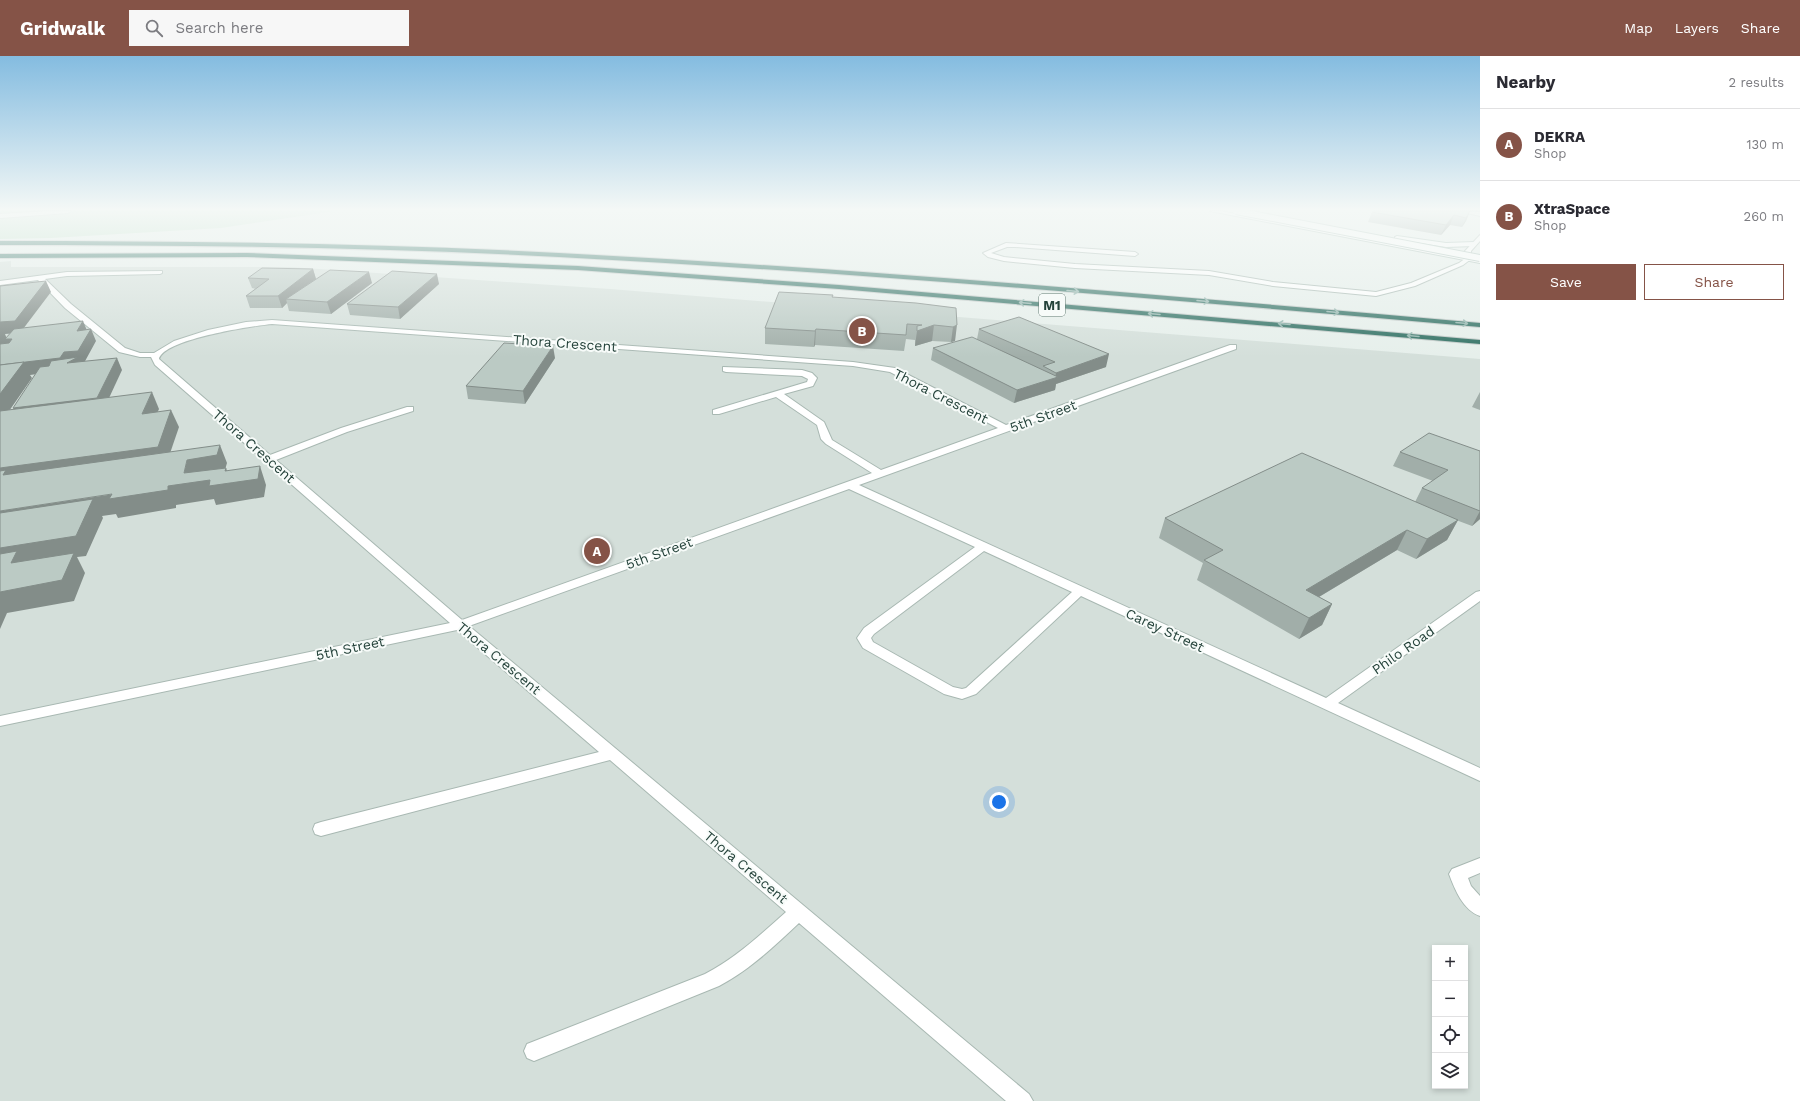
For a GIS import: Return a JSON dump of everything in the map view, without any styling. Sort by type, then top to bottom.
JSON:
[{"type":"highway","name":"M1","points":[[368,260],[578,268],[871,290],[1480,342]]},
{"type":"highway","name":"M1","points":[[679,260],[1480,324]]},
{"type":"main road","points":[[1020,260],[1075,266],[1209,273],[1273,284],[1376,294],[1388,293],[1413,285],[1461,264],[1467,260]]},
{"type":"main road","points":[[0,283],[72,273],[160,272]]},
{"type":"main road","points":[[40,278],[68,306],[122,350],[140,355],[156,355]]},
{"type":"main road","name":"Thora Crescent","points":[[1006,429],[892,370],[853,364],[272,322],[242,325],[184,340],[163,349],[156,355],[156,360],[158,363],[460,625],[1022,1101]]},
{"type":"main road","name":"5th Street","points":[[0,721],[460,625],[1233,347]]},
{"type":"main road","points":[[716,412],[810,384],[813,378],[802,373],[726,369]]},
{"type":"main road","points":[[778,394],[821,424],[826,439],[829,442],[880,474]]},
{"type":"main road","points":[[269,459],[344,430],[410,409]]},
{"type":"main road","name":"Carey Street","points":[[850,485],[1480,775]]},
{"type":"main road","points":[[983,546],[869,631],[864,638],[868,645],[949,691],[962,694],[971,691],[1080,591]]},
{"type":"main road","name":"Philo Road","points":[[1327,704],[1480,595]]},
{"type":"main road","points":[[321,829],[612,754]]},
{"type":"main road","points":[[1480,865],[1458,874],[1464,890],[1480,908]]},
{"type":"main road","points":[[534,1051],[712,980],[732,969],[799,912]]},
{"type":"shaded area","points":[[11,261],[11,267],[290,267],[610,289],[1480,359],[1480,1101],[0,1101],[0,262]]},
{"type":"building","points":[[262,268],[313,269],[278,296],[246,296],[269,279],[248,278]]},
{"type":"building","points":[[330,270],[369,272],[327,302],[286,299]]},
{"type":"building","points":[[392,271],[437,274],[398,307],[347,304]]},
{"type":"building","points":[[46,281],[15,321],[0,322],[0,286]]},
{"type":"building","points":[[779,292],[833,295],[832,297],[916,303],[956,308],[957,325],[953,327],[934,325],[917,331],[917,326],[922,325],[907,324],[906,335],[816,329],[815,331],[765,328]]},
{"type":"building","points":[[1019,317],[1109,354],[1056,373],[1043,366],[1055,362],[979,329]]},
{"type":"building","points":[[83,321],[77,331],[91,329],[78,351],[64,352],[60,358],[0,365],[0,344],[9,343],[12,339],[5,339],[14,329]]},
{"type":"building","points":[[972,337],[1058,377],[1017,390],[933,348]]},
{"type":"building","points":[[504,343],[553,346],[523,391],[466,386]]},
{"type":"building","points":[[78,357],[67,363],[117,358],[97,398],[13,408],[40,367],[49,366],[51,361]]},
{"type":"building","points":[[24,362],[0,394],[0,365]]},
{"type":"building","points":[[152,392],[142,414],[171,410],[158,447],[0,468],[0,411]]},
{"type":"building","points":[[1429,433],[1480,451],[1480,511],[1422,488],[1448,470],[1400,452]]},
{"type":"building","points":[[220,445],[217,455],[187,460],[184,473],[226,468],[225,471],[260,466],[258,479],[209,486],[210,480],[168,486],[168,490],[109,499],[112,494],[0,511],[0,471],[6,470],[3,475]]},
{"type":"building","points":[[1302,453],[1458,520],[1427,539],[1407,530],[1306,590],[1332,604],[1309,618],[1204,560],[1223,550],[1165,518]]},
{"type":"building","points":[[93,499],[76,536],[0,548],[0,513]]},
{"type":"building","points":[[17,551],[11,563],[74,553],[62,580],[0,592],[0,554]]},
{"type":"place","name":"XtraSpace","points":[[862,331]]},
{"type":"place","name":"DEKRA","points":[[597,551]]}]
